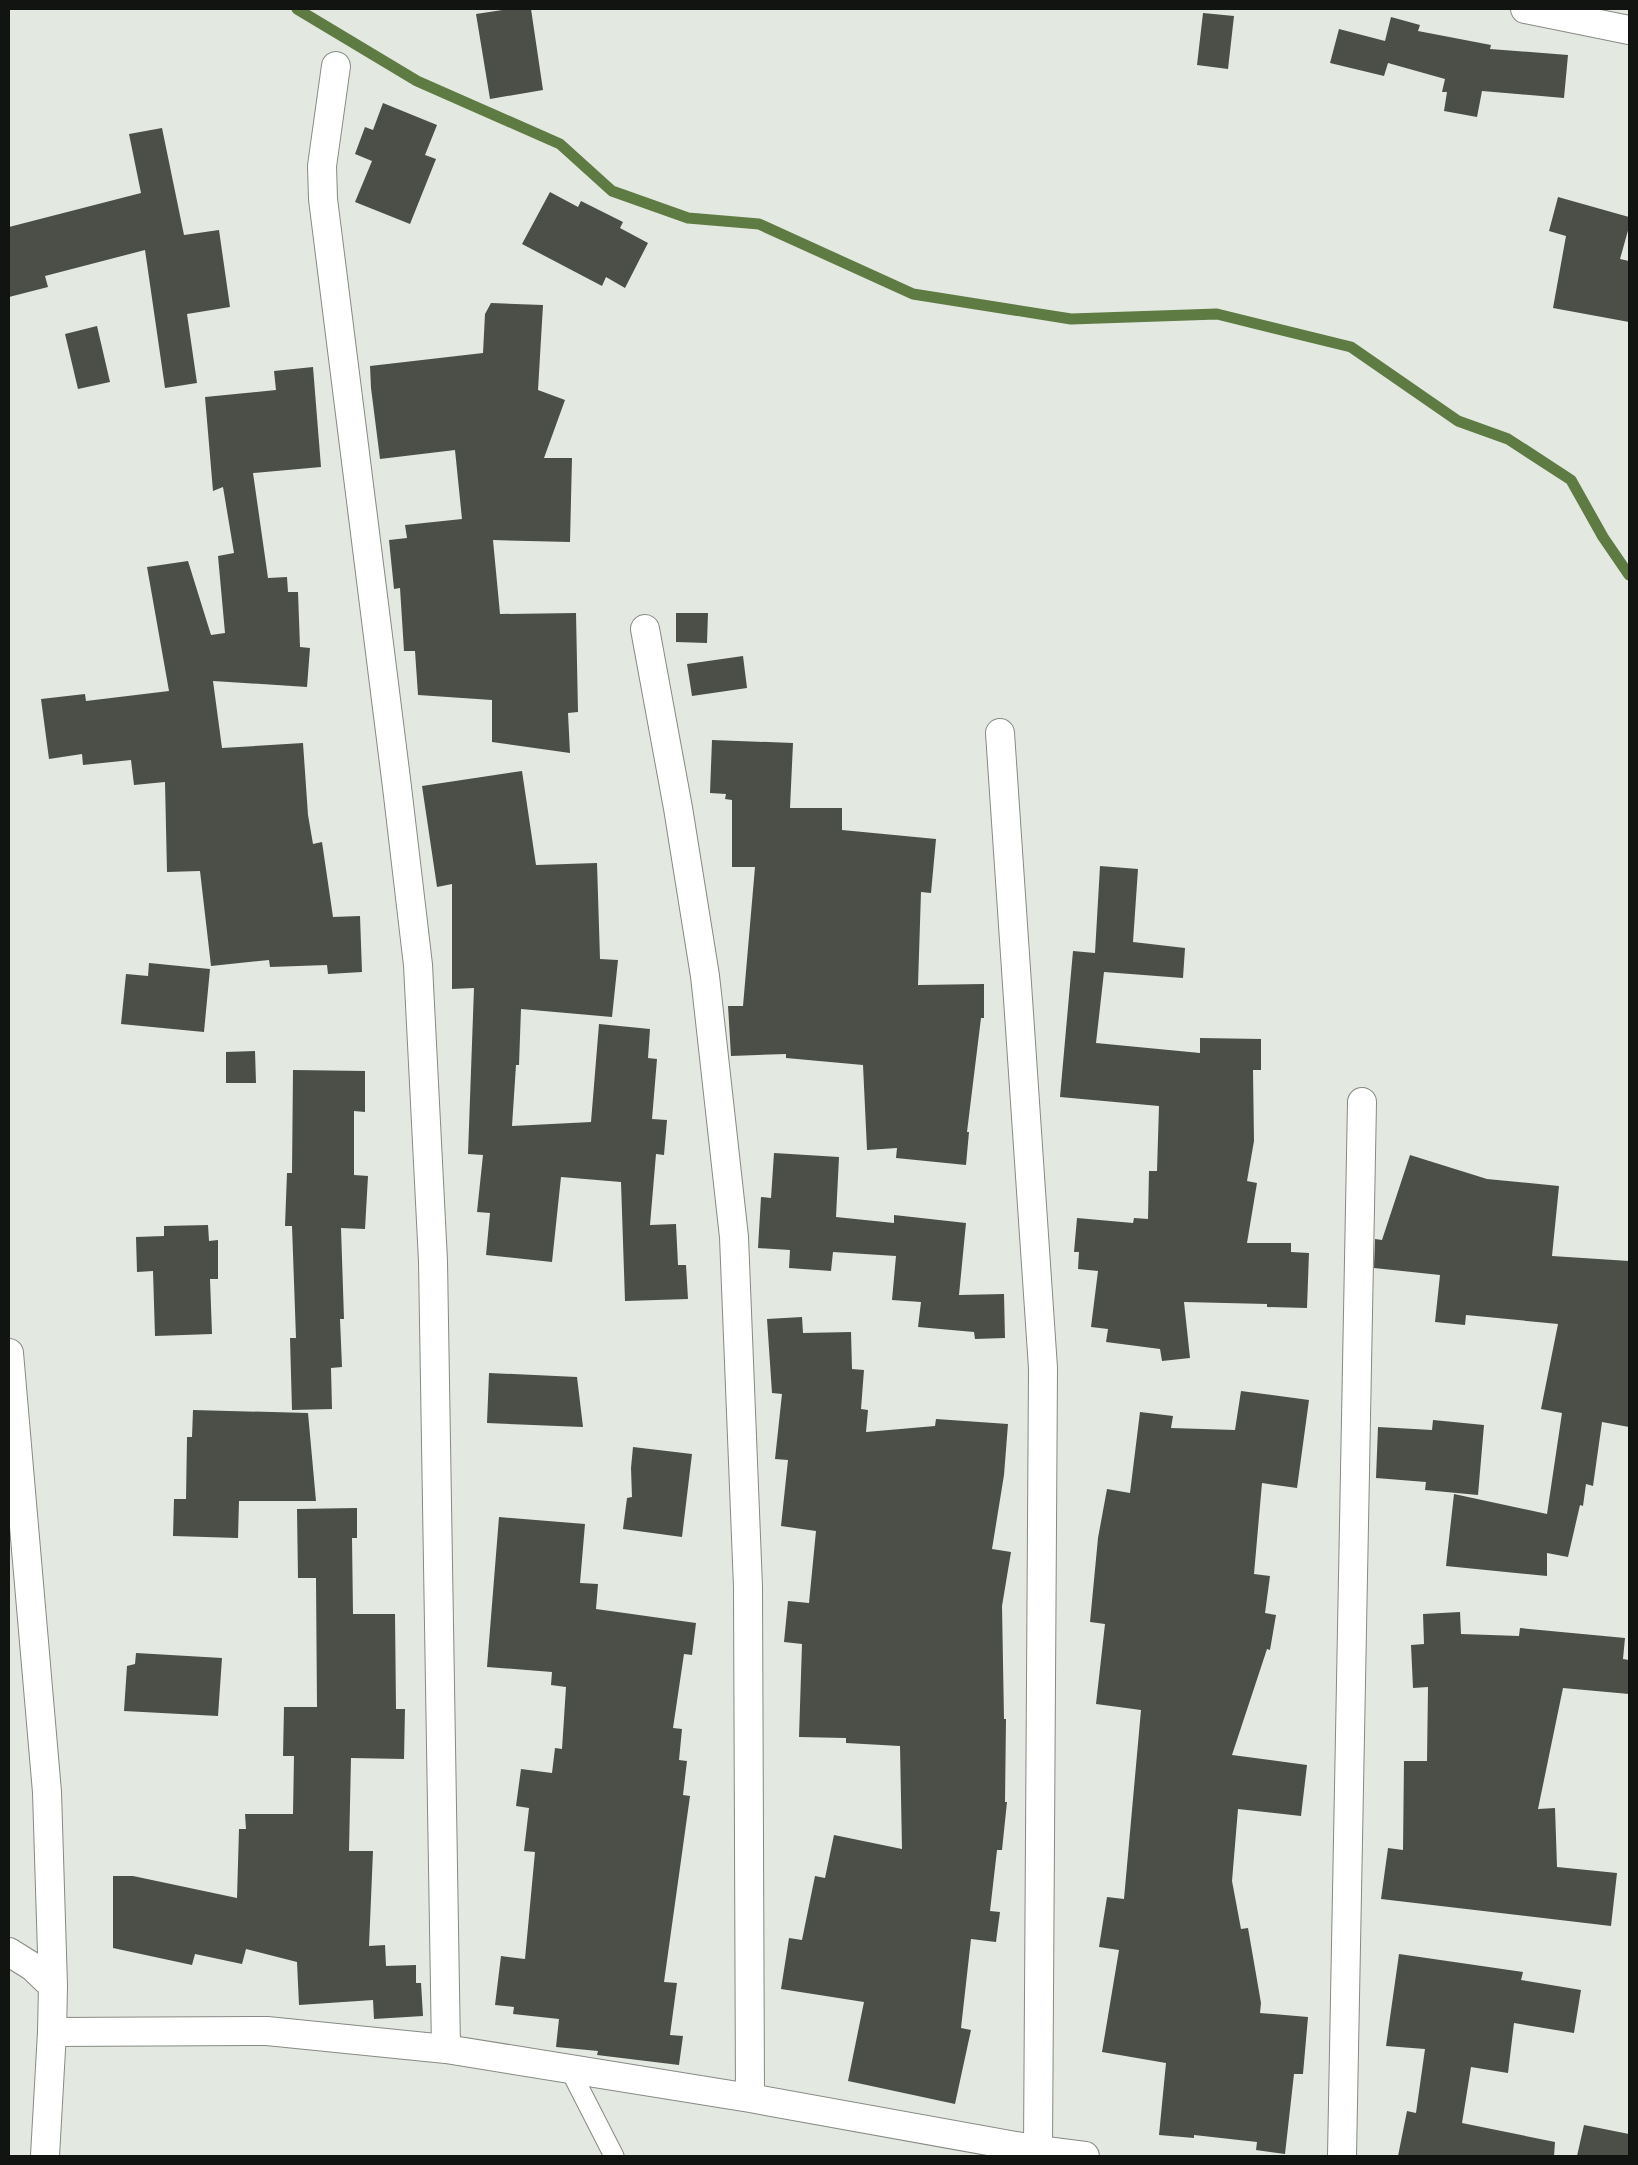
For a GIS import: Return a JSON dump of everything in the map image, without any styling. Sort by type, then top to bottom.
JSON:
[{"type":"street","points":[[1525,9],[1629,30]]},
{"type":"street","points":[[336,66],[323,158],[323,199],[418,964],[432,1261],[446,2049]]},
{"type":"street","points":[[645,629],[678,808],[705,976],[734,1237],[748,1588],[750,2098]]},
{"type":"street","points":[[1000,733],[1043,1368],[1038,2150]]},
{"type":"street","points":[[1342,2156],[1362,1102]]},
{"type":"street","points":[[9,1354],[47,1792],[53,1986],[45,2156]]},
{"type":"street","points":[[9,1952],[33,1967],[53,1986]]},
{"type":"street","points":[[52,2032],[267,2031],[446,2049],[750,2098],[1079,2156]]},
{"type":"lane","points":[[569,2068],[614,2156]]},
{"type":"building","points":[[509,9],[531,9],[543,90],[490,99],[476,14]]},
{"type":"building","points":[[1203,13],[1234,16],[1228,69],[1197,65]]},
{"type":"building","points":[[1391,17],[1420,25],[1418,31],[1491,45],[1490,49],[1568,55],[1564,98],[1482,91],[1477,117],[1444,111],[1447,92],[1442,92],[1445,79],[1388,63],[1384,76],[1330,63],[1339,29],[1385,41]]},
{"type":"building","points":[[383,103],[437,125],[425,155],[436,159],[410,224],[355,202],[372,161],[355,154],[365,127],[373,130]]},
{"type":"building","points":[[162,128],[184,235],[219,230],[230,307],[187,314],[197,383],[165,388],[145,250],[45,276],[48,287],[9,297],[9,227],[141,193],[129,134]]},
{"type":"building","points":[[550,192],[578,207],[581,201],[623,222],[620,228],[648,243],[625,288],[606,277],[602,286],[522,244]]},
{"type":"building","points":[[1558,197],[1629,217],[1629,227],[1620,259],[1629,261],[1629,322],[1553,308],[1566,236],[1549,231]]},
{"type":"building","points":[[491,303],[543,305],[538,390],[565,400],[544,458],[572,458],[570,542],[493,540],[500,614],[576,613],[578,712],[568,713],[570,753],[492,742],[492,700],[418,695],[415,651],[404,651],[400,588],[394,589],[389,540],[407,538],[405,525],[462,519],[455,450],[380,459],[370,366],[483,353],[485,314]]},
{"type":"building","points":[[97,326],[110,382],[78,389],[65,334]]},
{"type":"building","points":[[313,367],[321,467],[253,473],[268,578],[287,577],[288,592],[298,592],[300,647],[310,648],[307,687],[213,681],[222,748],[303,743],[308,815],[313,844],[322,842],[333,917],[360,916],[362,972],[328,974],[327,965],[270,967],[269,960],[211,966],[200,871],[167,872],[165,782],[134,785],[131,760],[83,765],[82,754],[49,759],[41,699],[85,694],[86,701],[169,691],[147,567],[188,561],[211,635],[225,633],[218,556],[234,553],[223,487],[213,491],[205,397],[276,390],[274,371]]},
{"type":"building","points":[[676,613],[708,613],[707,643],[676,642]]},
{"type":"building","points":[[743,656],[747,688],[692,696],[687,664]]},
{"type":"building","points":[[712,740],[793,743],[790,808],[842,808],[842,830],[936,839],[931,893],[921,892],[918,985],[984,984],[984,1018],[981,1018],[967,1132],[969,1132],[966,1165],[896,1158],[897,1148],[867,1150],[863,1065],[786,1058],[786,1054],[731,1056],[728,1006],[743,1006],[755,867],[732,867],[732,800],[725,799],[726,794],[710,793]]},
{"type":"building","points":[[522,771],[536,865],[597,863],[600,959],[618,960],[612,1017],[521,1009],[519,1065],[516,1065],[512,1126],[591,1122],[599,1024],[650,1029],[648,1058],[657,1059],[652,1119],[667,1120],[664,1155],[656,1154],[650,1225],[676,1224],[678,1265],[686,1265],[688,1299],[625,1301],[621,1182],[561,1177],[552,1262],[486,1255],[490,1213],[477,1212],[483,1155],[468,1154],[474,988],[452,989],[452,884],[437,887],[422,786]]},
{"type":"building","points":[[1100,866],[1138,869],[1133,942],[1185,948],[1183,978],[1104,972],[1096,1043],[1200,1053],[1200,1038],[1261,1039],[1261,1070],[1253,1070],[1254,1141],[1247,1181],[1257,1183],[1247,1243],[1291,1243],[1291,1252],[1309,1253],[1307,1308],[1267,1307],[1267,1304],[1184,1302],[1190,1358],[1162,1361],[1160,1349],[1106,1342],[1108,1329],[1091,1327],[1098,1271],[1078,1269],[1079,1252],[1074,1252],[1077,1218],[1133,1223],[1134,1218],[1148,1219],[1149,1171],[1157,1171],[1159,1106],[1060,1097],[1073,951],[1095,953]]},
{"type":"building","points":[[149,963],[210,969],[204,1032],[121,1024],[126,974],[148,976]]},
{"type":"building","points":[[255,1051],[256,1083],[226,1083],[226,1052]]},
{"type":"building","points":[[293,1070],[365,1071],[365,1112],[354,1111],[354,1175],[368,1176],[365,1229],[341,1228],[344,1319],[340,1319],[342,1367],[331,1368],[332,1409],[292,1410],[290,1338],[296,1338],[292,1226],[285,1226],[287,1173],[292,1173]]},
{"type":"building","points":[[774,1153],[839,1157],[836,1217],[894,1223],[894,1215],[966,1223],[959,1295],[1004,1294],[1005,1338],[975,1339],[974,1332],[918,1327],[921,1302],[892,1300],[896,1256],[833,1252],[831,1271],[789,1268],[790,1250],[758,1248],[761,1197],[771,1198]]},
{"type":"building","points":[[1410,1155],[1487,1179],[1559,1186],[1552,1256],[1629,1261],[1629,1427],[1602,1422],[1593,1486],[1586,1484],[1583,1506],[1580,1505],[1568,1557],[1547,1553],[1547,1576],[1446,1566],[1454,1494],[1547,1514],[1562,1413],[1541,1409],[1558,1324],[1466,1315],[1465,1325],[1435,1322],[1440,1275],[1374,1268],[1375,1239],[1382,1240]]},
{"type":"building","points":[[208,1225],[209,1241],[218,1240],[218,1279],[210,1279],[212,1334],[155,1336],[153,1271],[137,1272],[136,1237],[164,1236],[164,1226]]},
{"type":"building","points":[[802,1317],[803,1333],[851,1332],[852,1369],[864,1370],[861,1409],[868,1410],[866,1432],[935,1426],[936,1419],[1008,1424],[1004,1475],[992,1549],[1011,1552],[1002,1606],[1004,1719],[1006,1719],[1005,1802],[1007,1802],[1002,1850],[997,1850],[990,1911],[1000,1912],[996,1942],[971,1939],[961,2028],[971,2030],[955,2104],[848,2081],[864,2002],[781,1989],[789,1938],[802,1940],[815,1876],[825,1878],[834,1835],[902,1849],[900,1746],[846,1743],[846,1738],[799,1737],[802,1644],[784,1642],[788,1601],[809,1603],[816,1531],[781,1526],[788,1460],[775,1459],[782,1394],[772,1393],[767,1319]]},
{"type":"building","points":[[489,1373],[577,1377],[583,1427],[487,1423]]},
{"type":"building","points":[[1241,1391],[1309,1400],[1297,1488],[1262,1483],[1254,1574],[1270,1576],[1265,1613],[1276,1615],[1270,1650],[1267,1649],[1232,1755],[1307,1765],[1301,1816],[1238,1809],[1232,1881],[1241,1929],[1248,1928],[1261,2003],[1260,2013],[1308,2017],[1303,2074],[1294,2074],[1285,2154],[1256,2150],[1257,2142],[1194,2135],[1194,2138],[1159,2135],[1166,2063],[1102,2052],[1119,1950],[1099,1947],[1107,1897],[1124,1899],[1141,1710],[1096,1704],[1105,1624],[1090,1622],[1098,1538],[1107,1489],[1130,1493],[1140,1412],[1173,1416],[1171,1428],[1235,1430]]},
{"type":"building","points":[[193,1410],[308,1413],[316,1501],[239,1501],[238,1538],[173,1536],[174,1499],[186,1499],[187,1437],[192,1437]]},
{"type":"building","points":[[1433,1420],[1484,1425],[1478,1495],[1425,1490],[1426,1482],[1376,1478],[1378,1427],[1432,1430]]},
{"type":"building","points":[[633,1447],[692,1454],[682,1537],[623,1529],[627,1498],[632,1497],[631,1468]]},
{"type":"building","points":[[357,1508],[357,1538],[352,1538],[353,1614],[395,1614],[396,1709],[405,1709],[404,1759],[351,1758],[349,1851],[373,1851],[369,1946],[385,1945],[386,1966],[416,1965],[416,1983],[421,1983],[423,2016],[374,2019],[373,2000],[299,2005],[297,1962],[246,1949],[242,1964],[195,1954],[192,1965],[113,1948],[113,1876],[133,1876],[237,1898],[239,1829],[246,1829],[245,1814],[293,1814],[294,1756],[283,1756],[284,1707],[317,1707],[316,1578],[298,1578],[297,1509]]},
{"type":"building","points":[[499,1517],[585,1524],[580,1583],[598,1584],[596,1609],[696,1623],[692,1655],[684,1654],[673,1728],[682,1729],[679,1760],[687,1761],[683,1795],[690,1796],[664,1982],[677,1983],[670,2035],[683,2036],[679,2065],[597,2055],[598,2051],[556,2047],[559,2019],[513,2014],[514,2007],[495,2005],[501,1956],[525,1959],[535,1852],[524,1851],[529,1808],[516,1806],[521,1769],[552,1773],[555,1748],[562,1749],[566,1687],[551,1685],[552,1672],[487,1667]]},
{"type":"building","points":[[1460,1612],[1461,1634],[1519,1636],[1520,1628],[1625,1638],[1623,1659],[1629,1660],[1629,1694],[1563,1688],[1538,1809],[1555,1808],[1557,1867],[1617,1873],[1611,1926],[1381,1899],[1388,1848],[1403,1850],[1404,1761],[1427,1761],[1428,1687],[1413,1688],[1411,1645],[1424,1644],[1423,1614]]},
{"type":"building","points":[[136,1653],[222,1658],[218,1716],[124,1711],[127,1666],[135,1664]]},
{"type":"building","points":[[1399,1954],[1523,1972],[1521,1980],[1581,1990],[1574,2033],[1514,2023],[1508,2073],[1471,2067],[1462,2123],[1555,2142],[1554,2156],[1398,2156],[1407,2111],[1416,2113],[1425,2049],[1386,2046]]},
{"type":"building","points":[[1584,2125],[1629,2134],[1629,2156],[1577,2156]]},
{"type":"waterway","points":[[297,9],[417,81],[560,144],[612,191],[688,218],[759,224],[913,294],[1071,319],[1217,314],[1351,347],[1458,421],[1508,439],[1571,480],[1603,537],[1629,575]]}]
